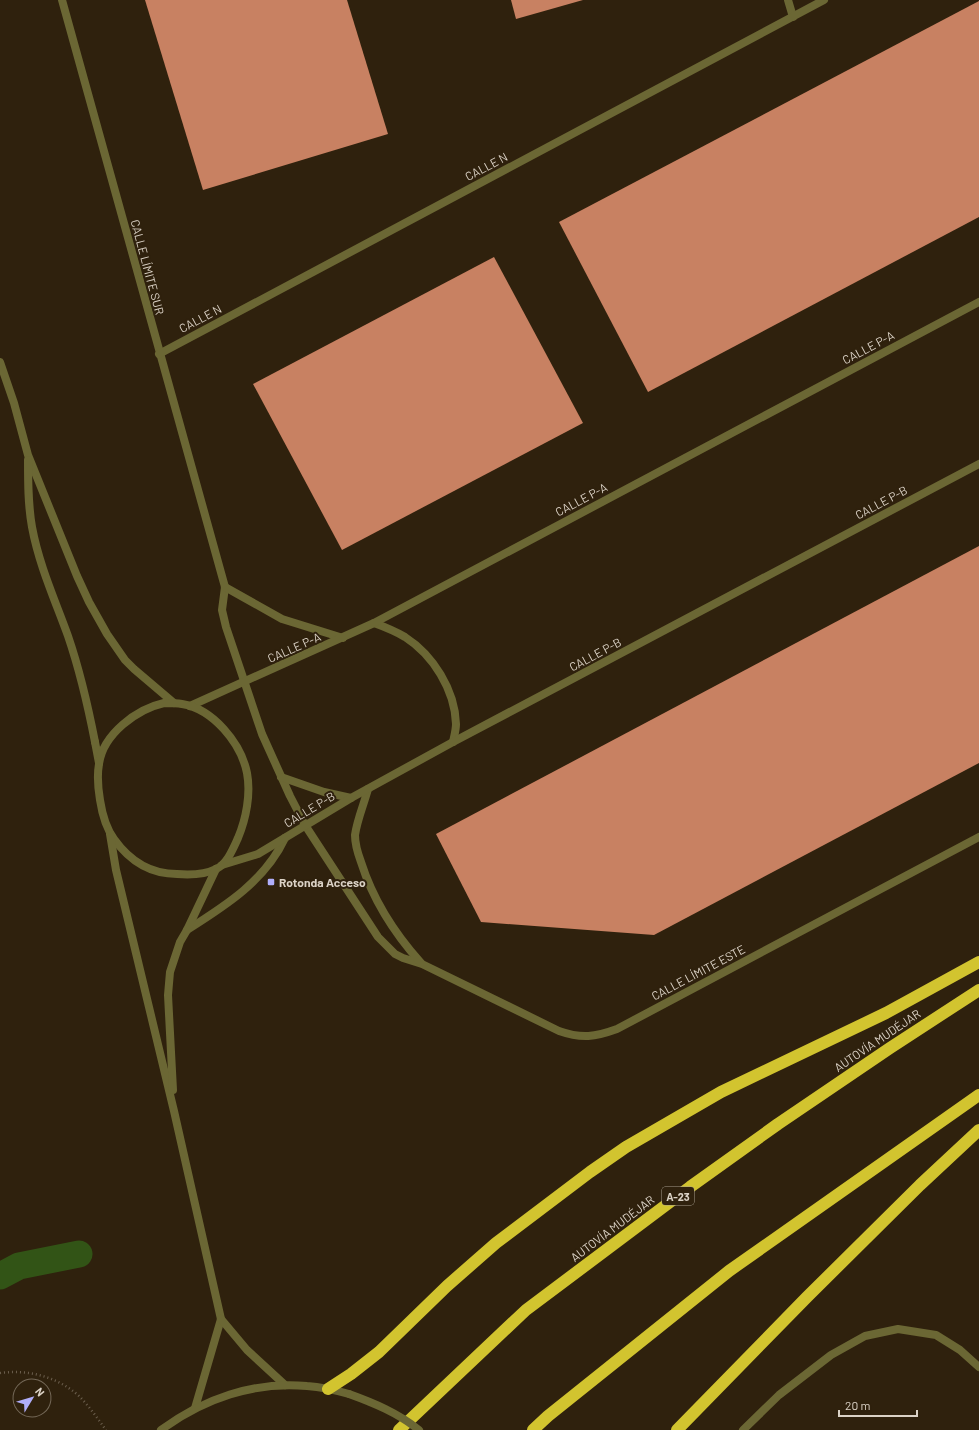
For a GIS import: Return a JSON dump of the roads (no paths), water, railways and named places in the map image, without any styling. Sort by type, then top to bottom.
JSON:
[{"type":"highway","points":[[328,1389],[379,1352],[447,1286],[496,1243],[590,1172],[626,1147],[689,1109],[721,1092],[886,1013],[979,962]]},
{"type":"highway","name":"AUTOVÍA MUDÉJAR","points":[[398,1430],[526,1310],[690,1187],[778,1124],[979,990]]},
{"type":"highway","points":[[533,1430],[548,1416],[729,1271],[979,1095]]},
{"type":"highway","points":[[677,1430],[908,1196],[979,1130]]},
{"type":"street","name":"CALLE LÍMITE SUR","points":[[62,0],[159,354],[225,587],[222,610],[225,622],[262,734],[281,777]]},
{"type":"street","points":[[788,0],[793,16]]},
{"type":"street","name":"CALLE N","points":[[159,354],[824,0]]},
{"type":"street","name":"CALLE P-A","points":[[190,706],[374,623],[979,302]]},
{"type":"street","points":[[0,362],[14,404],[28,455],[89,602],[107,634],[121,654],[134,669],[174,703]]},
{"type":"street","points":[[28,455],[28,498],[37,549],[42,569],[81,677],[99,763],[98,779],[102,810],[110,834],[116,870],[174,1111],[220,1319],[195,1408]]},
{"type":"street","name":"CALLE P-B","points":[[110,834],[125,853],[136,862],[158,873],[190,875],[251,857],[368,788],[453,742],[979,464]]},
{"type":"street","points":[[225,587],[282,619],[343,638]]},
{"type":"street","points":[[374,623],[405,638],[418,648],[438,671],[448,690],[454,710],[456,725],[453,742]]},
{"type":"street","points":[[99,763],[107,743],[120,727],[131,718],[152,706],[164,703],[174,703],[190,706],[203,712],[224,730],[236,746],[246,773],[248,786],[247,804],[236,843],[230,855],[219,867],[180,942],[170,972],[168,996],[174,1111]]},
{"type":"street","points":[[281,777],[324,792],[351,798]]},
{"type":"street","name":"CALLE LÍMITE ESTE","points":[[281,777],[305,826],[360,910],[382,941],[395,954],[422,964],[572,1036],[585,1037],[599,1035],[617,1029],[979,837]]},
{"type":"street","name":"CALLE LÍMITE ESTE","points":[[368,788],[355,836],[357,851],[365,876],[375,897],[406,946],[422,964]]},
{"type":"street","points":[[187,930],[234,898],[258,877],[270,864],[285,838]]},
{"type":"street","points":[[220,1319],[247,1350],[285,1385]]},
{"type":"street","points":[[743,1430],[779,1395],[831,1355],[865,1336],[898,1329],[936,1335],[960,1350],[979,1367]]},
{"type":"street","points":[[160,1430],[176,1418],[216,1399],[262,1387],[285,1385],[328,1389],[370,1401],[410,1422],[419,1430]]},
{"type":"waterway","points":[[0,1276],[19,1266],[79,1254]]},
{"type":"place","name":"Rotonda Acceso","points":[[271,882]]}]
